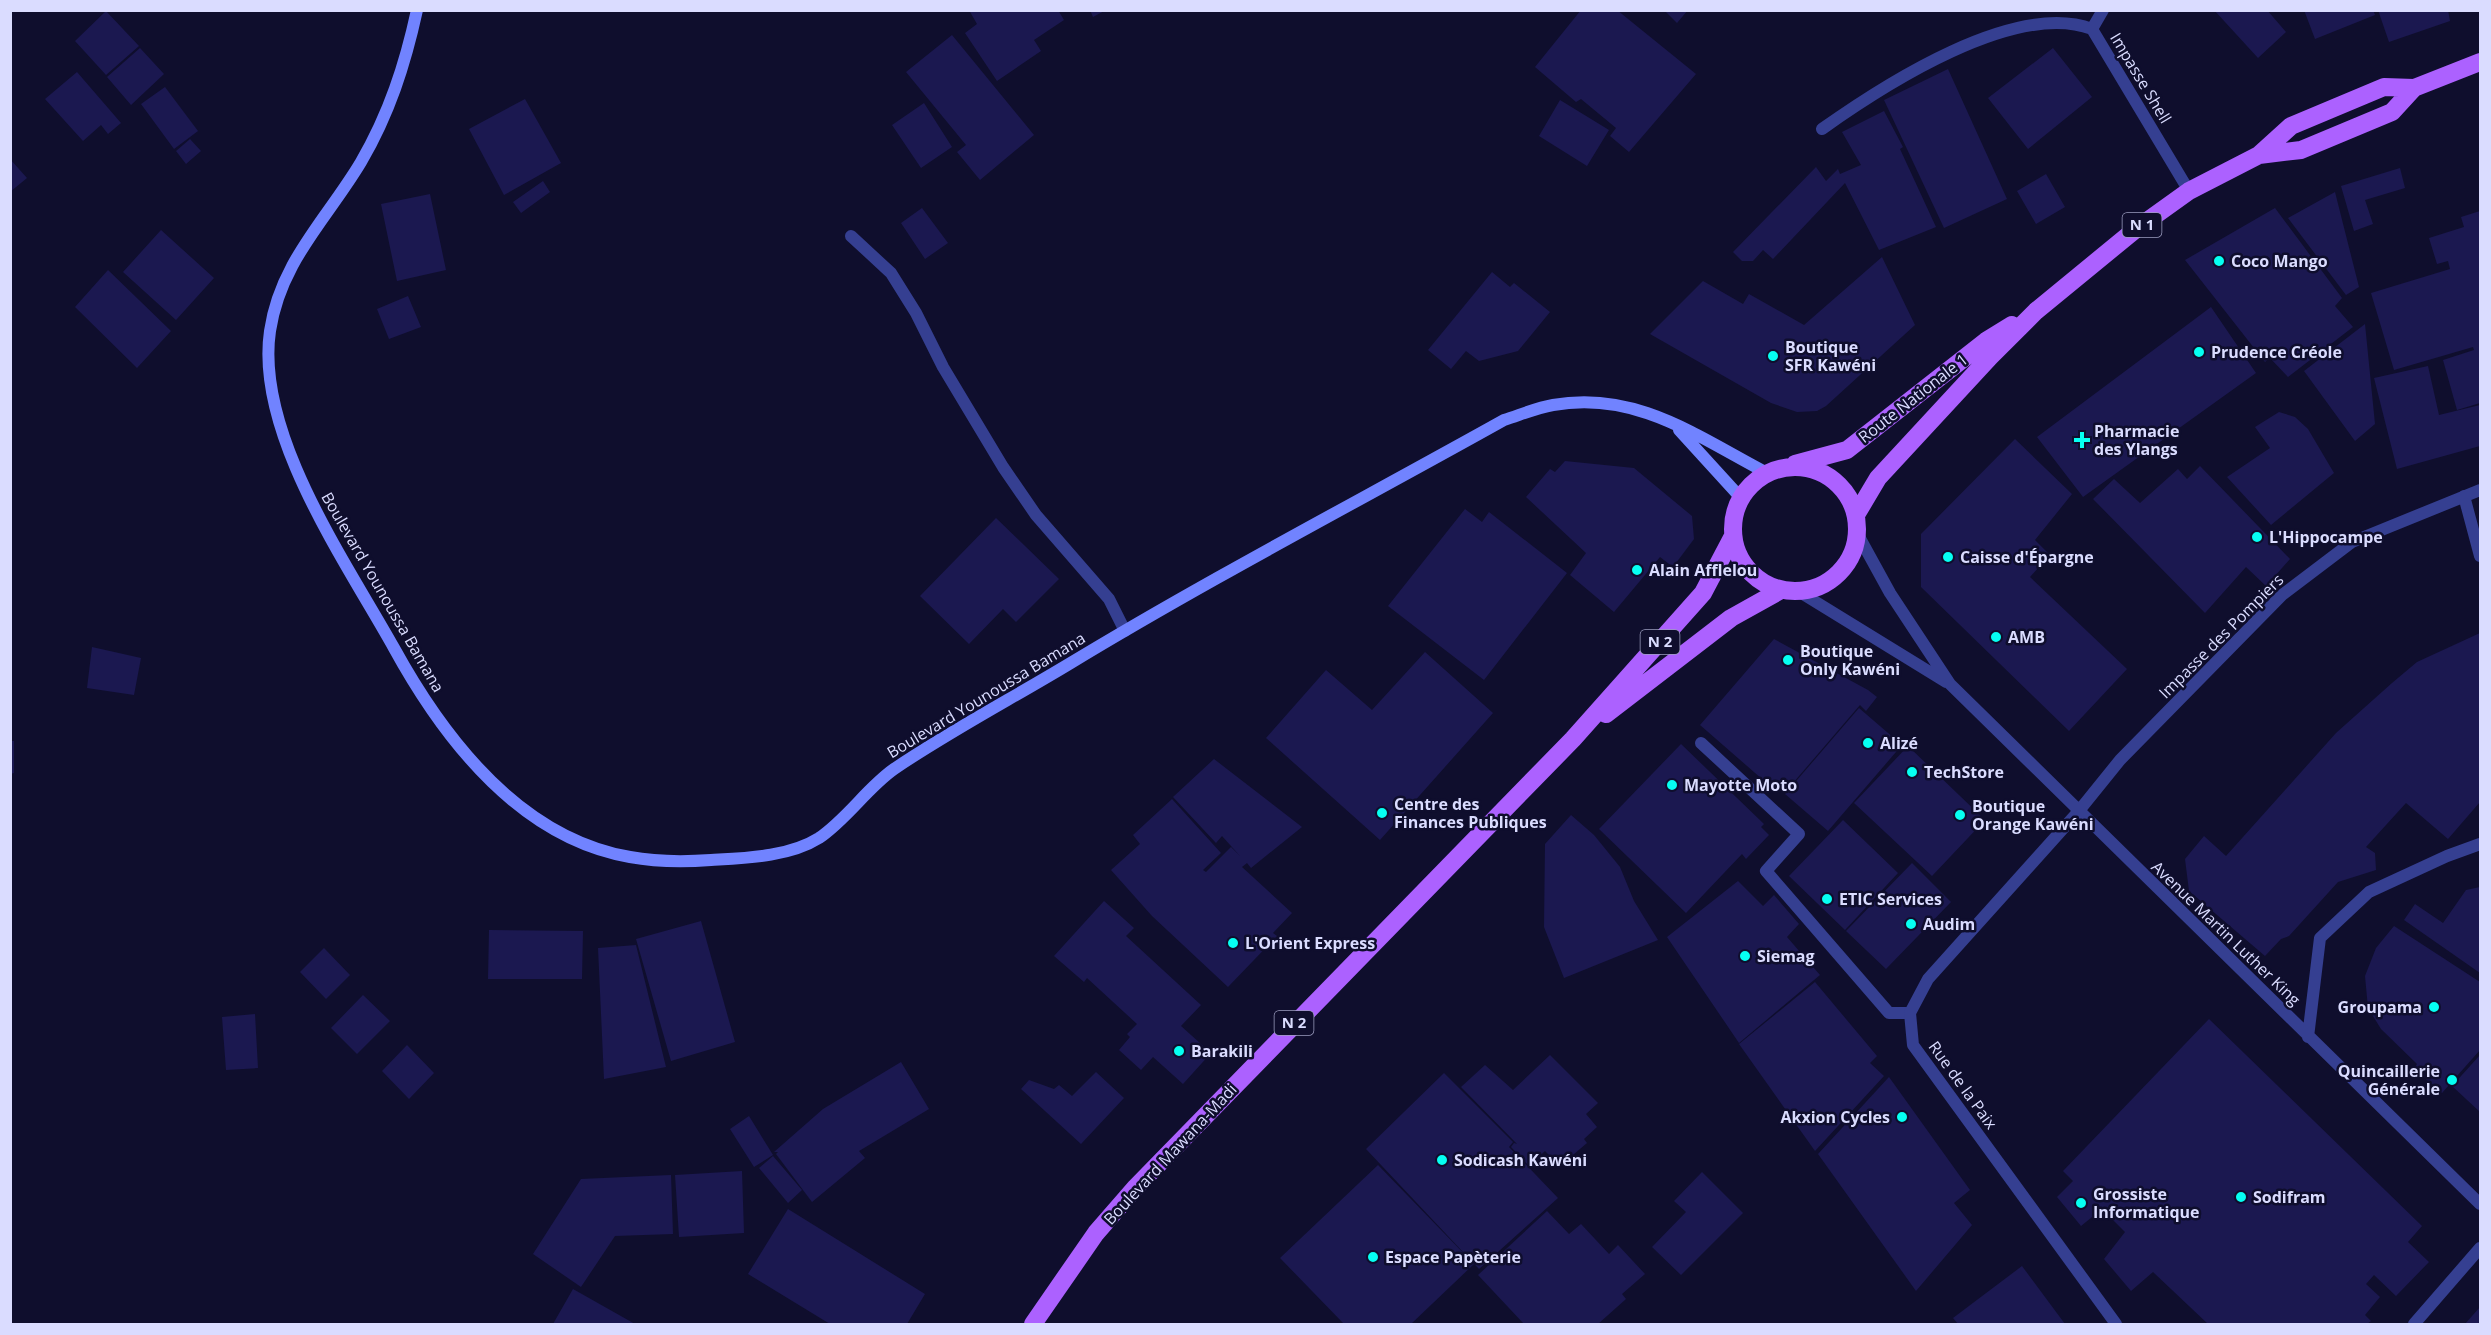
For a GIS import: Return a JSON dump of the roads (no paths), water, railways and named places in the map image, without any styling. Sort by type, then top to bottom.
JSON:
[{"type":"main road","name":"Boulevard Younoussa Bamana","points":[[417,10],[396,91],[383,121],[358,166],[292,264],[279,295],[270,333],[269,384],[282,431],[308,494],[416,687],[443,727],[484,774],[511,799],[549,825],[585,844],[627,857],[676,862],[764,857],[818,839],[891,771],[1125,631],[1504,420],[1552,405],[1599,402],[1640,409],[1670,420],[1775,471]]},
{"type":"main road","name":"Route Nationale 1","points":[[1856,515],[1878,478],[2036,311],[2136,229],[2189,191],[2259,155],[2291,126],[2384,87],[2414,88],[2481,62]]},
{"type":"main road","name":"Route Nationale 1","points":[[2259,155],[2301,150],[2392,112],[2414,88]]},
{"type":"main road","name":"Route Nationale 1","points":[[1775,471],[1847,450],[1986,341],[2036,311]]},
{"type":"main road","name":"Boulevard Younoussa Bamana","points":[[1670,420],[1741,498]]},
{"type":"main road","points":[[1806,468],[1827,476],[1846,492],[1856,515],[1857,533],[1849,562],[1831,580],[1815,588],[1790,591],[1764,584],[1748,572],[1738,555],[1733,536],[1734,517],[1741,498],[1752,484],[1775,471],[1806,468]]},
{"type":"main road","name":"Boulevard Mawana-Madi","points":[[1033,1324],[1096,1233],[1136,1187],[1574,739],[1703,593],[1733,536]]},
{"type":"main road","name":"Boulevard Mawana-Madi","points":[[1574,739],[1731,618],[1790,591]]},
{"type":"street","points":[[2092,28],[2103,10]]},
{"type":"street","name":"Impasse Shell","points":[[1822,129],[1952,39],[1992,21],[2058,15],[2077,17],[2092,28],[2189,191]]},
{"type":"street","points":[[851,237],[891,273],[916,313],[943,367],[1003,467],[1036,515],[1109,599],[1125,631]]},
{"type":"street","name":"Impasse des Pompiers","points":[[2078,812],[2120,760],[2282,595],[2352,542],[2481,490]]},
{"type":"street","points":[[2464,496],[2481,556]]},
{"type":"street","name":"Avenue Martin Luther King","points":[[1857,533],[1890,593],[1950,684],[2078,812],[2481,1204]]},
{"type":"street","name":"Avenue Martin Luther King","points":[[1790,591],[1950,684]]},
{"type":"street","points":[[1701,743],[1799,834],[1766,872],[1889,1013],[1910,1013],[1928,979],[2078,812]]},
{"type":"street","points":[[2308,1037],[2320,938],[2369,892],[2447,856],[2481,844]]},
{"type":"street","name":"Rue de la Paix","points":[[1910,1013],[1913,1045],[2116,1324]]},
{"type":"street","points":[[2414,1324],[2481,1248]]},
{"type":"place","name":"Coco Mango","points":[[2219,261]]},
{"type":"place","name":"Prudence Créole","points":[[2199,352]]},
{"type":"place","name":"Boutique SFR Kawéni","points":[[1773,356]]},
{"type":"place","name":"Pharmacie des Ylangs","points":[[2082,440]]},
{"type":"place","name":"L'Hippocampe","points":[[2257,537]]},
{"type":"place","name":"Caisse d'Épargne","points":[[1948,557]]},
{"type":"place","name":"Alain Afflelou","points":[[1637,570]]},
{"type":"place","name":"AMB","points":[[1996,637]]},
{"type":"place","name":"Boutique Only Kawéni","points":[[1788,660]]},
{"type":"place","name":"Alizé","points":[[1868,743]]},
{"type":"place","name":"TechStore","points":[[1912,772]]},
{"type":"place","name":"Mayotte Moto","points":[[1672,785]]},
{"type":"place","name":"Centre des Finances Publiques","points":[[1382,813]]},
{"type":"place","name":"Boutique Orange Kawéni","points":[[1960,815]]},
{"type":"place","name":"ETIC Services","points":[[1827,899]]},
{"type":"place","name":"Audim","points":[[1911,924]]},
{"type":"place","name":"L'Orient Express","points":[[1233,943]]},
{"type":"place","name":"Siemag","points":[[1745,956]]},
{"type":"place","name":"Groupama","points":[[2434,1007]]},
{"type":"place","name":"Barakili","points":[[1179,1051]]},
{"type":"place","name":"Quincaillerie Générale","points":[[2452,1080]]},
{"type":"place","name":"Akxion Cycles","points":[[1902,1117]]},
{"type":"place","name":"Sodicash Kawéni","points":[[1442,1160]]},
{"type":"place","name":"Sodifram","points":[[2241,1197]]},
{"type":"place","name":"Grossiste Informatique","points":[[2081,1203]]},
{"type":"place","name":"Espace Papèterie","points":[[1373,1257]]}]
